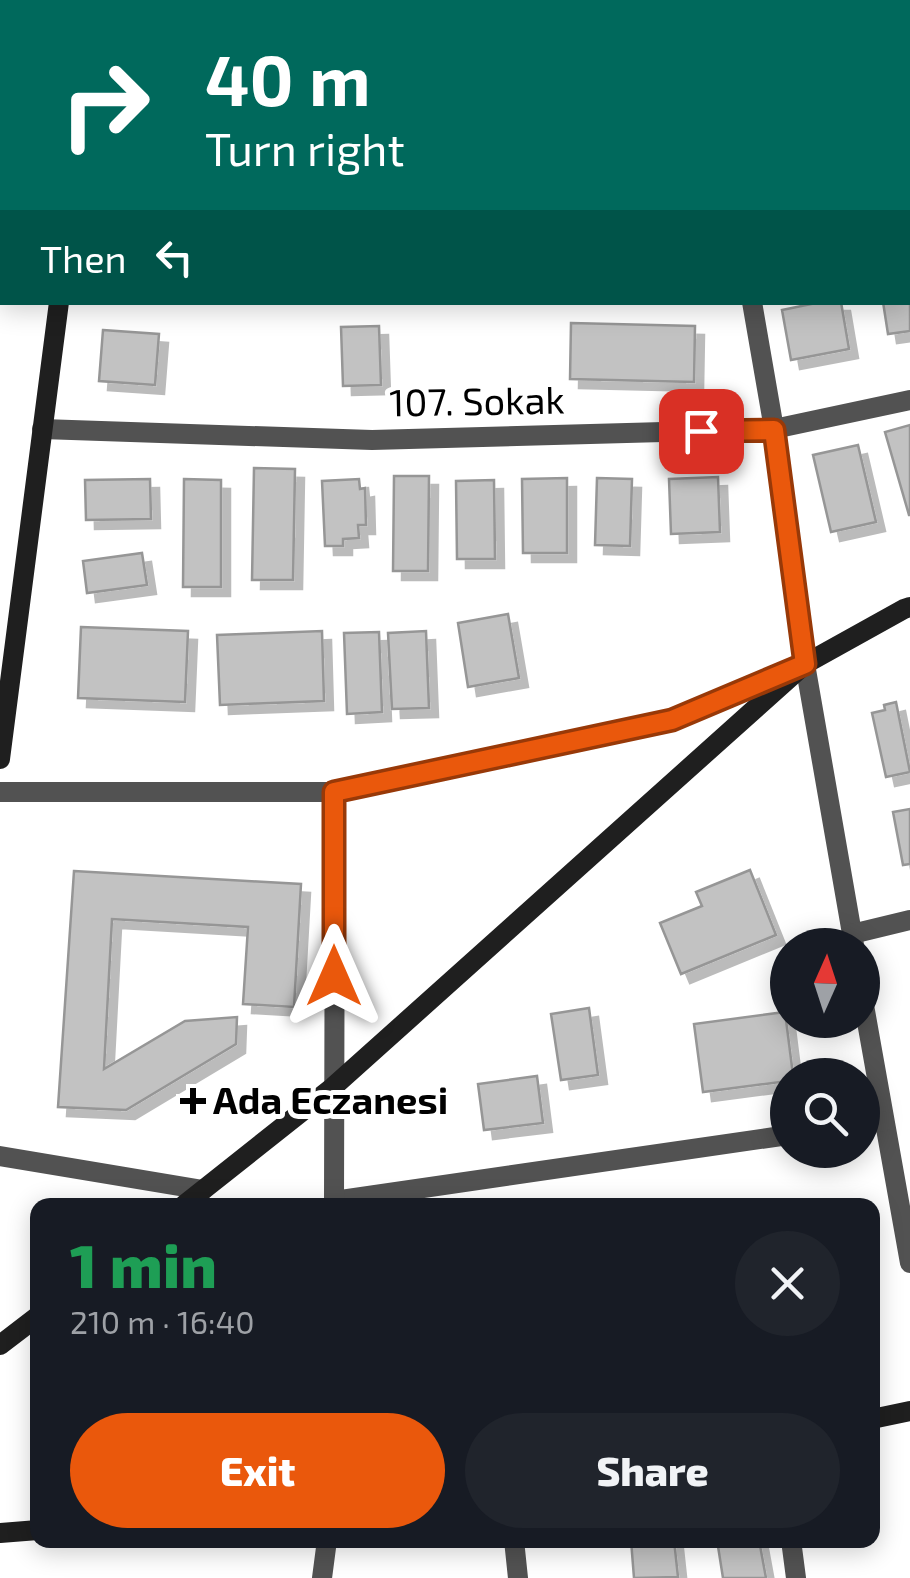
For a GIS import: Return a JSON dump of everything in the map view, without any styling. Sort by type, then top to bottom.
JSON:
[{"type":"street","points":[[0,759],[6,660],[59,305]]},
{"type":"street","points":[[753,305],[774,430],[805,664],[851,928]]},
{"type":"street","name":"107. Sokak","points":[[42,428],[372,440],[774,430],[910,400]]},
{"type":"street","points":[[0,792],[334,792],[672,720],[805,664],[910,607]]},
{"type":"street","points":[[193,1198],[333,1087],[805,664]]},
{"type":"street","points":[[334,792],[334,1198]]},
{"type":"street","points":[[880,931],[910,920]]},
{"type":"street","points":[[368,1198],[770,1139]]},
{"type":"street","points":[[880,1149],[910,1263]]},
{"type":"street","points":[[0,1156],[203,1190]]},
{"type":"street","points":[[0,1345],[30,1322]]},
{"type":"street","points":[[880,1417],[910,1411]]},
{"type":"street","points":[[0,1533],[30,1531]]},
{"type":"street","points":[[322,1578],[326,1548]]},
{"type":"street","points":[[515,1548],[518,1578]]},
{"type":"street","points":[[793,1548],[796,1578]]},
{"type":"building","points":[[842,305],[849,349],[791,360],[782,310]]},
{"type":"building","points":[[883,305],[910,305],[910,331],[888,334]]},
{"type":"building","points":[[571,323],[695,326],[694,382],[570,379]]},
{"type":"building","points":[[379,326],[381,385],[343,386],[341,327]]},
{"type":"building","points":[[103,330],[159,334],[155,385],[99,381]]},
{"type":"building","points":[[910,425],[910,515],[909,515],[885,432]]},
{"type":"building","points":[[858,445],[876,522],[831,532],[813,455]]},
{"type":"building","points":[[254,468],[295,469],[293,580],[252,580]]},
{"type":"building","points":[[394,476],[429,476],[428,571],[393,571]]},
{"type":"building","points":[[718,477],[720,532],[671,534],[669,479]]},
{"type":"building","points":[[567,478],[567,553],[523,553],[522,479]]},
{"type":"building","points":[[597,478],[632,479],[630,546],[595,545]]},
{"type":"building","points":[[150,479],[151,519],[86,520],[85,480]]},
{"type":"building","points":[[184,479],[221,480],[221,587],[183,587]]},
{"type":"building","points":[[359,479],[360,489],[365,488],[366,525],[358,525],[359,538],[343,539],[343,546],[325,546],[322,481]]},
{"type":"building","points":[[494,480],[495,559],[457,559],[456,481]]},
{"type":"building","points":[[142,553],[147,585],[87,593],[83,561]]},
{"type":"building","points":[[508,614],[519,678],[468,687],[458,623]]},
{"type":"building","points":[[81,627],[188,631],[185,702],[78,698]]},
{"type":"building","points":[[322,631],[324,701],[220,705],[217,635]]},
{"type":"building","points":[[426,631],[429,708],[392,709],[388,633]]},
{"type":"building","points":[[379,632],[382,712],[347,714],[344,633]]},
{"type":"building","points":[[896,702],[910,772],[886,777],[872,713]]},
{"type":"building","points":[[910,809],[910,864],[903,865],[893,812]]},
{"type":"building","points":[[750,870],[773,928],[770,928],[770,937],[681,974],[660,923],[702,906],[696,892]]},
{"type":"building","points":[[74,871],[301,884],[294,1007],[243,1004],[248,927],[112,919],[104,1069],[185,1021],[237,1017],[236,1044],[126,1110],[58,1107]]},
{"type":"building","points":[[589,1008],[598,1075],[561,1080],[551,1014]]},
{"type":"building","points":[[770,1014],[770,1038],[788,1038],[791,1058],[770,1058],[770,1083],[703,1092],[694,1024]]},
{"type":"building","points":[[537,1076],[543,1123],[484,1130],[478,1084]]},
{"type":"building","points":[[632,1548],[675,1548],[678,1577],[634,1578]]},
{"type":"building","points":[[718,1548],[760,1548],[766,1578],[723,1578]]},
{"type":"place","name":"Ada Eczanesi","points":[[193,1101]]},
{"type":"route","points":[[334,976],[334,792],[672,720],[805,664],[774,430],[701,431]]}]
